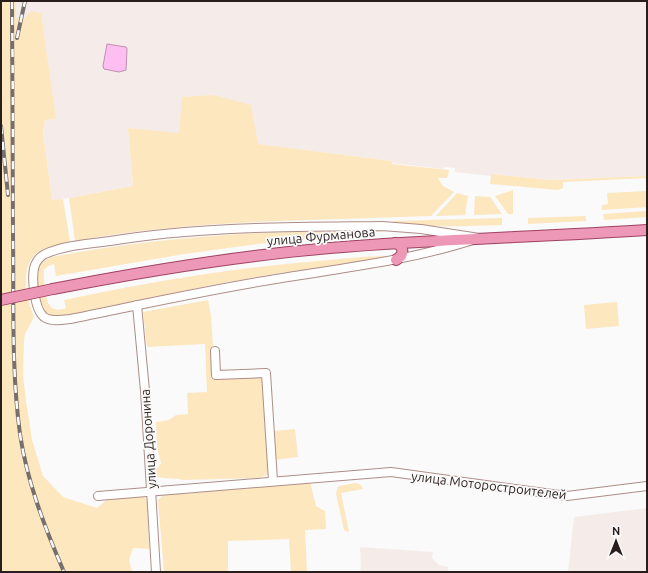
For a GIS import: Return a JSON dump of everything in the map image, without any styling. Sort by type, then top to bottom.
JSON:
[{"type":"main road","name":"улица Фурманова","points":[[1,300],[122,275],[198,263],[291,252],[396,243],[647,230]]},
{"type":"main road","points":[[396,243],[403,251],[401,256],[396,260]]},
{"type":"street","points":[[286,227],[397,228],[446,232],[479,238],[454,246],[396,260],[212,290],[56,321],[43,316],[39,310],[36,300],[33,272],[38,260],[44,255],[73,247],[138,237],[226,229],[286,227]]},
{"type":"street","points":[[396,243],[401,240],[402,234],[400,229],[397,228]]},
{"type":"street","name":"улица Доронина","points":[[137,306],[144,378],[156,572]]},
{"type":"street","points":[[215,351],[216,375],[266,373],[274,481]]},
{"type":"street","name":"улица Моторостроителей","points":[[98,496],[391,472],[567,496],[647,486]]},
{"type":"shaded area","points":[[1,1],[16,1],[16,18],[25,18],[31,11],[41,13],[56,119],[45,120],[43,133],[52,200],[63,199],[70,242],[48,247],[37,253],[31,259],[26,274],[27,293],[34,317],[25,334],[23,375],[32,440],[43,476],[63,497],[97,508],[108,499],[143,496],[148,501],[149,549],[133,548],[129,560],[132,572],[1,572]]},
{"type":"shaded area","points":[[16,1],[647,1],[647,176],[551,180],[491,174],[491,176],[455,172],[455,168],[444,167],[443,169],[392,163],[392,161],[128,128],[133,186],[52,201],[43,133],[45,120],[56,119],[25,18],[15,18]]},
{"type":"shaded area","points":[[107,44],[126,47],[126,70],[119,72],[104,69],[103,66]]},
{"type":"shaded area","points":[[214,95],[251,105],[258,144],[392,161],[392,164],[449,170],[446,178],[438,178],[443,186],[454,192],[431,216],[297,220],[208,225],[119,234],[75,241],[69,198],[133,186],[128,128],[179,133],[182,97]]},
{"type":"shaded area","points":[[491,174],[551,180],[647,176],[647,178],[563,182],[563,188],[558,190],[490,184]]},
{"type":"shaded area","points":[[513,190],[513,214],[508,214],[495,196]]},
{"type":"shaded area","points":[[647,191],[647,207],[602,210],[602,205],[608,204],[607,193]]},
{"type":"shaded area","points":[[457,193],[468,196],[465,215],[436,216]]},
{"type":"shaded area","points":[[475,196],[490,197],[502,214],[474,215]]},
{"type":"shaded area","points":[[647,211],[647,217],[604,220],[603,214]]},
{"type":"shaded area","points":[[586,216],[586,221],[528,224],[528,218]]},
{"type":"shaded area","points":[[502,218],[502,225],[434,226],[393,223],[393,221]]},
{"type":"shaded area","points":[[385,231],[257,244],[184,254],[56,276],[54,264],[48,266],[44,270],[44,284],[47,300],[51,307],[58,310],[66,308],[64,300],[191,276],[286,264],[388,256],[380,259],[274,274],[212,285],[70,315],[56,316],[48,314],[42,305],[38,291],[37,276],[39,266],[46,259],[95,249],[139,243],[227,235],[286,232]]},
{"type":"shaded area","points":[[208,300],[211,315],[215,377],[263,376],[269,474],[259,478],[183,480],[156,476],[156,469],[161,464],[157,446],[156,422],[169,420],[176,415],[188,414],[187,393],[207,392],[205,344],[147,347],[143,312]]},
{"type":"shaded area","points":[[617,302],[619,326],[586,329],[584,305]]},
{"type":"shaded area","points":[[295,429],[298,457],[275,460],[274,431]]},
{"type":"shaded area","points":[[310,481],[316,506],[325,511],[326,529],[305,530],[307,572],[291,572],[289,539],[228,541],[228,571],[164,572],[158,500],[164,494],[185,494]]},
{"type":"shaded area","points":[[355,483],[361,485],[363,489],[341,493],[349,532],[344,530],[336,494],[339,486]]},
{"type":"shaded area","points":[[647,508],[647,572],[568,572],[574,517]]},
{"type":"shaded area","points":[[360,547],[433,552],[432,558],[439,565],[448,567],[448,572],[361,572]]},
{"type":"railway","points":[[12,1],[14,334],[17,409],[27,470],[50,539],[64,572]]},
{"type":"railway","points":[[17,38],[25,1]]},
{"type":"railway","points":[[1,126],[8,195]]}]
